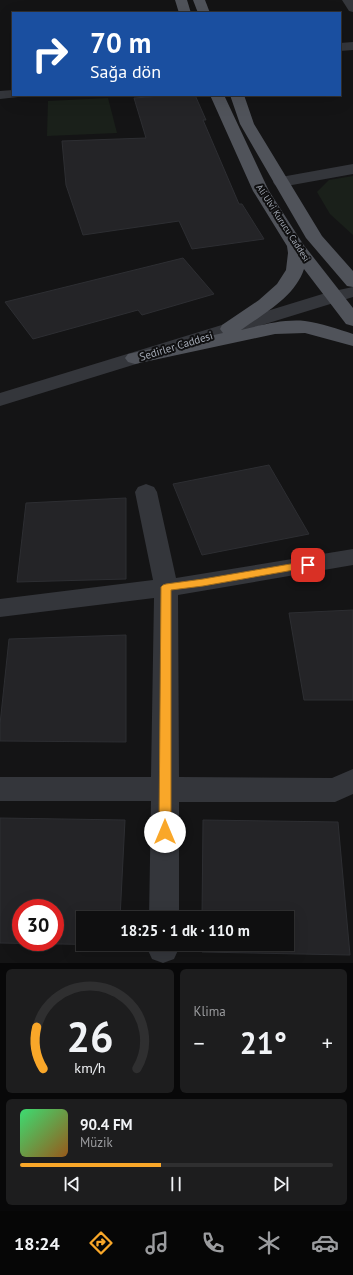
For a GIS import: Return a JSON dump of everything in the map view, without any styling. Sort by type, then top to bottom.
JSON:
[{"type":"main road","points":[[181,0],[185,12]]},
{"type":"main road","points":[[199,0],[204,12]]},
{"type":"main road","name":"Ali Ulvi Kurucu Caddesi","points":[[217,96],[260,191],[296,246],[344,294],[353,320]]},
{"type":"main road","name":"Ali Ulvi Kurucu Caddesi","points":[[237,96],[247,124],[315,238],[353,282]]},
{"type":"main road","points":[[229,329],[278,293],[289,282],[294,273],[297,262],[296,246]]},
{"type":"main road","points":[[328,253],[353,262]]},
{"type":"main road","points":[[135,358],[276,328],[305,327],[329,332],[353,340]]},
{"type":"street","points":[[348,0],[353,8]]},
{"type":"street","points":[[341,47],[353,46]]},
{"type":"street","points":[[0,95],[12,94]]},
{"type":"street","points":[[281,182],[353,169]]},
{"type":"street","name":"Sedirler Caddesi","points":[[0,400],[344,294]]},
{"type":"street","points":[[146,492],[166,587],[164,911]]},
{"type":"street","points":[[0,608],[203,583],[353,557]]},
{"type":"street","points":[[0,789],[335,790],[353,781]]},
{"type":"shaded area","points":[[108,98],[117,133],[47,136],[48,101]]},
{"type":"shaded area","points":[[353,176],[353,235],[330,214],[317,192],[329,180]]},
{"type":"building","points":[[195,96],[206,120],[203,120],[239,204],[242,204],[264,239],[192,249],[179,221],[83,235],[66,185],[62,141],[146,138],[134,98]]},
{"type":"building","points":[[183,258],[214,294],[142,315],[138,310],[33,339],[5,302]]},
{"type":"building","points":[[269,465],[309,534],[202,555],[173,484]]},
{"type":"building","points":[[126,498],[126,579],[17,582],[26,503]]},
{"type":"building","points":[[353,610],[353,700],[304,700],[289,613]]},
{"type":"building","points":[[126,635],[126,742],[0,741],[0,724],[9,639]]},
{"type":"building","points":[[0,818],[125,820],[120,911],[76,911],[76,944],[64,944],[64,899],[12,899],[12,943],[0,943]]},
{"type":"building","points":[[203,820],[338,822],[350,955],[202,952],[294,951],[294,911],[202,911]]},
{"type":"route","points":[[165,832],[166,587],[203,583],[308,565]]}]
